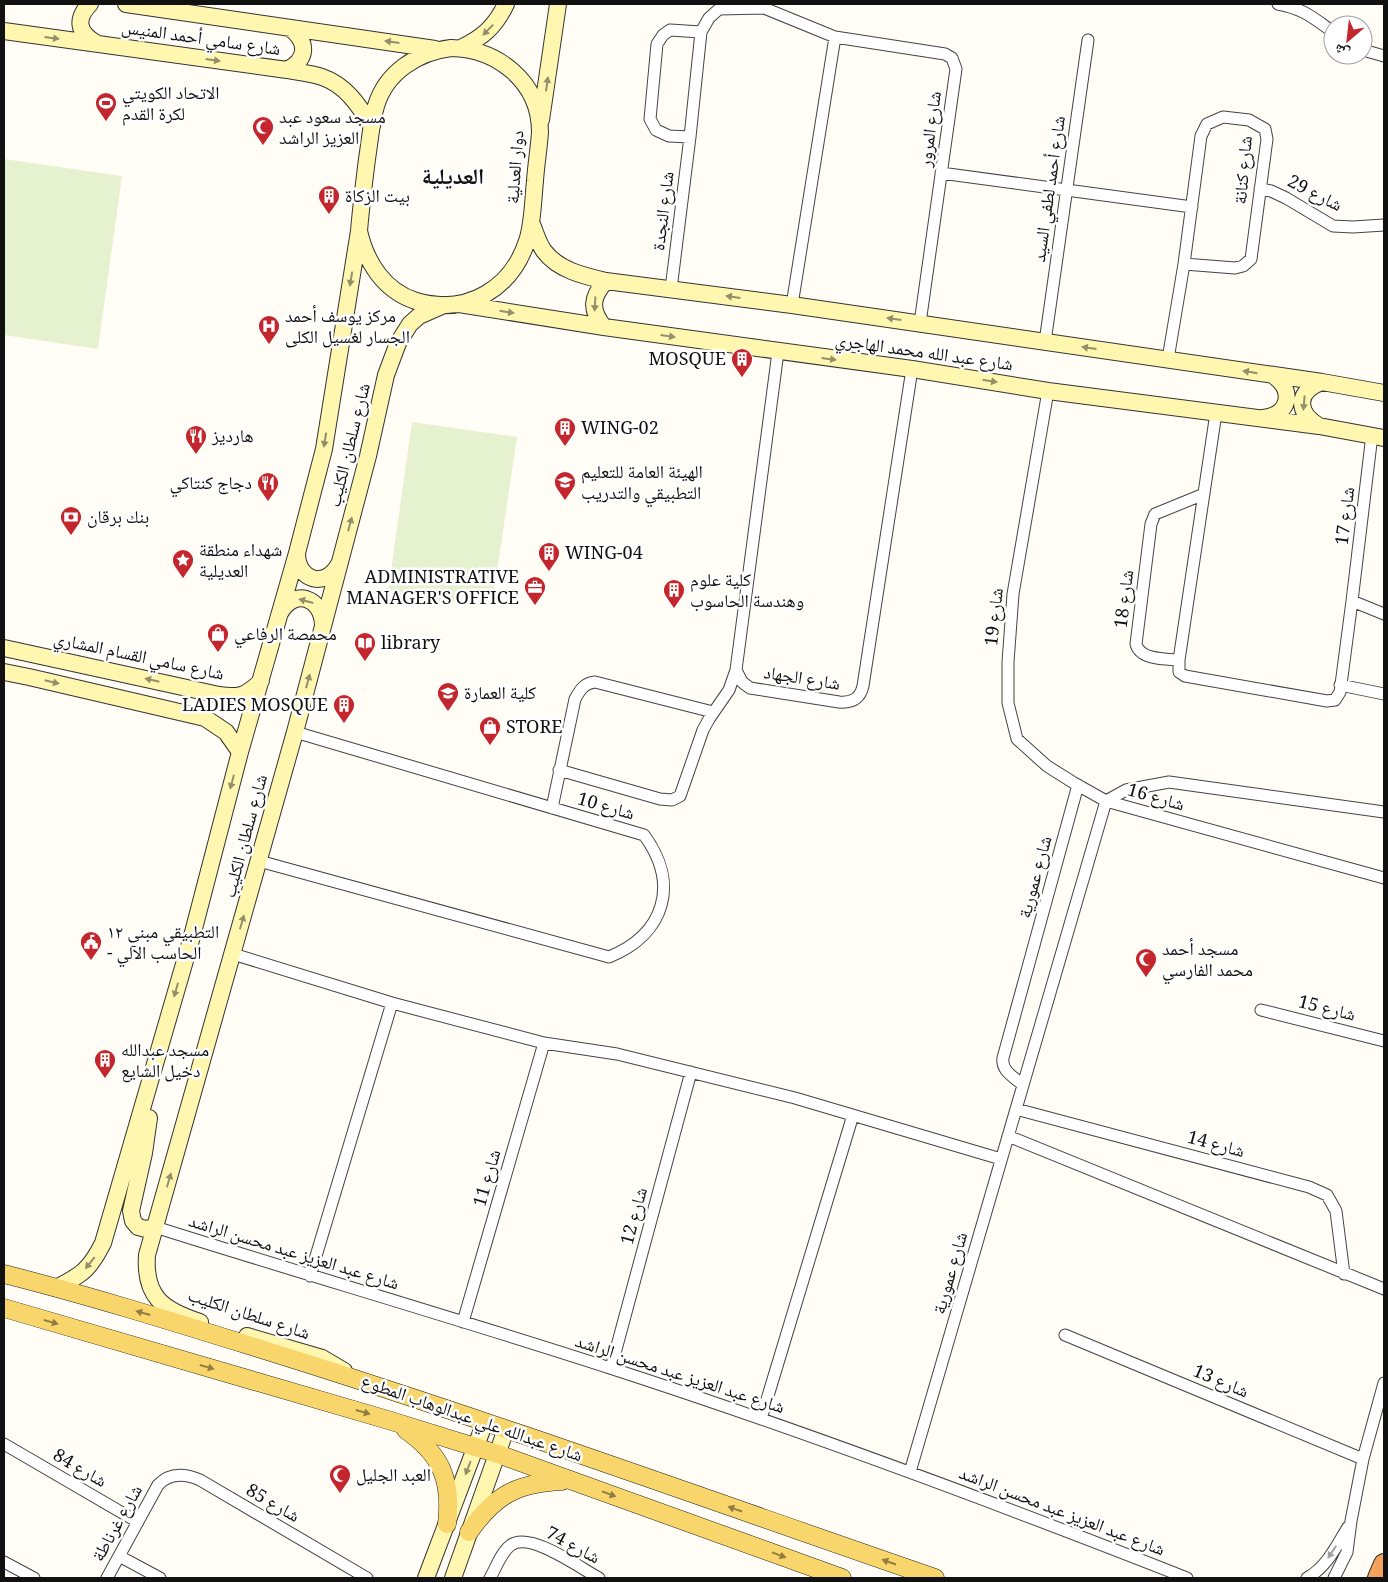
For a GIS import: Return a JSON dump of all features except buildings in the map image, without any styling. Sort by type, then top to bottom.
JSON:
[{"type":"highway","points":[[1378,1578],[1384,1564]]},
{"type":"main road","name":"شارع عبدالله علي عبدالوهاب المطوع","points":[[4,1274],[361,1380],[935,1578]]},
{"type":"main road","name":"شارع عبدالله علي عبدالوهاب المطوع","points":[[4,1308],[498,1454],[842,1578]]},
{"type":"main road","points":[[388,1420],[408,1431],[425,1444],[438,1461],[446,1481],[449,1502],[447,1524]]},
{"type":"main road","points":[[469,1532],[482,1514],[499,1499],[519,1488],[540,1482],[563,1481],[585,1486]]},
{"type":"street","points":[[90,4],[83,11],[80,20],[82,30],[87,38],[96,43]]},
{"type":"street","name":"شارع سامي أحمد المنيس","points":[[126,4],[440,49]]},
{"type":"street","points":[[461,48],[479,39],[490,29],[501,16],[506,4]]},
{"type":"street","points":[[540,132],[558,4]]},
{"type":"street","points":[[1278,4],[1296,8],[1311,15],[1323,24]]},
{"type":"street","name":"شارع المرور","points":[[709,18],[719,8],[765,6],[835,37],[945,54],[952,58],[956,69],[920,323]]},
{"type":"street","name":"شارع النجدة","points":[[671,289],[701,32],[709,18]]},
{"type":"street","points":[[287,70],[297,65],[302,55],[303,44],[298,34],[290,28]]},
{"type":"street","points":[[690,137],[669,136],[656,130],[650,119],[657,44],[662,35],[670,30],[701,32]]},
{"type":"street","name":"شارع سامي أحمد المنيس","points":[[4,31],[287,70],[323,77],[344,88],[372,126]]},
{"type":"street","points":[[792,305],[835,37]]},
{"type":"street","name":"شارع أحمد لطفي السيد","points":[[1045,342],[1088,40]]},
{"type":"street","name":"دوار العدلية","points":[[461,48],[488,55],[512,70],[521,80],[535,104],[540,132],[531,222],[528,237],[516,264],[508,276],[486,294],[473,300],[451,305],[428,304],[400,294],[388,284],[368,260],[363,246],[359,231],[372,126],[376,105],[382,91],[400,68],[419,56],[440,49],[461,48]]},
{"type":"street","name":"شارع كنانة","points":[[1168,359],[1184,264],[1201,136],[1207,124],[1223,117],[1249,120],[1264,129],[1267,139],[1251,259],[1243,266],[1235,268],[1184,264]]},
{"type":"street","points":[[941,173],[1192,207]]},
{"type":"street","name":"شارع 29","points":[[1260,189],[1271,191],[1286,198],[1333,226],[1384,225]]},
{"type":"street","name":"شارع عبد الله محمد الهاجري","points":[[531,222],[544,251],[562,267],[580,275],[606,281],[920,323],[1322,382],[1384,393]]},
{"type":"street","name":"شارع سلطان الكليب","points":[[56,1288],[76,1278],[92,1263],[103,1243],[142,1112],[240,752],[298,553],[324,449],[359,231]]},
{"type":"street","points":[[604,327],[597,319],[594,309],[594,298],[606,281]]},
{"type":"street","name":"شارع عبد الله محمد الهاجري","points":[[451,305],[778,352],[912,369],[1048,391],[1263,418],[1378,437]]},
{"type":"street","name":"شارع سلطان الكليب","points":[[361,1380],[322,1358],[190,1318],[166,1307],[156,1298],[149,1285],[146,1270],[147,1255],[259,861],[340,564],[386,375],[398,343],[410,324],[419,316],[451,305]]},
{"type":"street","points":[[559,770],[660,799],[675,799],[683,791],[703,730],[729,690],[736,670],[778,352]]},
{"type":"street","name":"شارع الجهاد","points":[[736,670],[742,682],[750,688],[839,702],[850,702],[860,695],[863,686],[912,369]]},
{"type":"street","points":[[1263,418],[1272,417],[1280,412],[1285,405],[1287,397],[1286,388],[1274,376]]},
{"type":"street","points":[[1319,426],[1309,420],[1303,411],[1302,399],[1306,391],[1313,385],[1322,382]]},
{"type":"street","name":"شارع 19","points":[[1048,391],[1013,594],[1008,662],[1008,702],[1017,739],[1047,766],[1106,801]]},
{"type":"street","points":[[1216,413],[1179,660],[1179,672],[1185,676],[1327,701],[1335,700],[1340,686],[1384,694]]},
{"type":"street","name":"شارع 17","points":[[1340,686],[1378,437]]},
{"type":"street","name":"شارع 18","points":[[1179,660],[1148,656],[1139,651],[1136,644],[1151,524],[1155,514],[1204,494]]},
{"type":"street","points":[[298,553],[297,562],[300,569],[314,579],[330,576],[340,564]]},
{"type":"street","points":[[280,613],[284,606],[291,601],[307,599],[320,609],[322,625]]},
{"type":"street","points":[[1352,601],[1384,614]]},
{"type":"street","name":"شارع سامي القسام المشاري","points":[[4,648],[219,695],[239,696],[250,692],[261,681]]},
{"type":"street","points":[[4,672],[193,715],[210,721],[226,732],[240,752]]},
{"type":"street","points":[[552,808],[576,699],[581,689],[590,682],[713,712]]},
{"type":"street","points":[[193,715],[202,704],[200,691]]},
{"type":"street","name":"شارع 10","points":[[259,861],[610,957],[639,941],[650,928],[658,914],[663,898],[664,881],[660,864],[654,849],[644,835],[294,732]]},
{"type":"street","name":"شارع 16","points":[[1106,801],[1126,790],[1169,782],[1384,812]]},
{"type":"street","name":"شارع عمورية","points":[[1023,1085],[1004,1069],[1002,1064],[1003,1058],[1078,785]]},
{"type":"street","name":"شارع عمورية","points":[[910,1472],[1106,801]]},
{"type":"street","name":"شارع 16","points":[[1106,801],[1384,878]]},
{"type":"street","points":[[233,954],[392,1004],[544,1044],[617,1054],[795,1098],[1001,1159]]},
{"type":"street","points":[[310,1276],[392,1004]]},
{"type":"street","name":"شارع 15","points":[[1260,1010],[1384,1041]]},
{"type":"street","name":"شارع 11","points":[[463,1322],[544,1044]]},
{"type":"street","points":[[155,1227],[138,1227],[133,1221],[131,1211],[144,1153],[159,1048]]},
{"type":"street","name":"شارع 12","points":[[611,1368],[691,1072]]},
{"type":"street","name":"شارع 14","points":[[1016,1109],[1309,1187],[1327,1195],[1336,1210],[1344,1274]]},
{"type":"street","points":[[761,1419],[853,1115]]},
{"type":"street","points":[[1008,1136],[1384,1289]]},
{"type":"street","name":"شارع عبد العزيز عبد محسن الراشد","points":[[155,1227],[611,1368],[761,1419],[1008,1508],[1187,1578]]},
{"type":"street","name":"شارع 13","points":[[1065,1335],[1363,1459]]},
{"type":"street","points":[[1334,1578],[1347,1552],[1363,1459],[1384,1383]]},
{"type":"street","points":[[426,1578],[485,1422]]},
{"type":"street","points":[[453,1578],[506,1429]]},
{"type":"street","name":"شارع 84","points":[[4,1444],[138,1522]]},
{"type":"street","name":"شارع 85","points":[[158,1485],[163,1479],[180,1475],[200,1480],[367,1578]]},
{"type":"street","name":"شارع غرناطة","points":[[107,1578],[158,1485]]},
{"type":"street","points":[[1307,1578],[1314,1574],[1331,1556],[1352,1521]]},
{"type":"street","name":"شارع 74","points":[[490,1578],[510,1545],[523,1541],[540,1545],[598,1578]]},
{"type":"street","points":[[119,1556],[160,1578]]},
{"type":"street","points":[[4,1562],[34,1578]]},
{"type":"green space","points":[[4,159],[122,176],[98,349],[4,335]]},
{"type":"green space","points":[[412,422],[517,437],[493,599],[458,594],[456,603],[388,592]]},
{"type":"place","name":"الاتحاد الكويتي لكرة القدم","points":[[106,122]]},
{"type":"place","name":"مسجد سعود عبد العزيز الراشد","points":[[263,146]]},
{"type":"place","name":"بيت الزكاة","points":[[329,215]]},
{"type":"place","name":"مركز يوسف أحمد الجسار لغسيل الكلى","points":[[269,345]]},
{"type":"place","name":"MOSQUE","points":[[742,378]]},
{"type":"place","name":"WING-02","points":[[565,447]]},
{"type":"place","name":"هارديز","points":[[196,455]]},
{"type":"place","name":"الهيئة العامة للتعليم التطبيقي والتدريب","points":[[565,501]]},
{"type":"place","name":"دجاج كنتاكي","points":[[268,502]]},
{"type":"place","name":"بنك برقان","points":[[71,536]]},
{"type":"place","name":"WING-04","points":[[549,572]]},
{"type":"place","name":"شهداء منطقة العديلية","points":[[183,579]]},
{"type":"place","name":"ADMINISTRATIVE MANAGER'S OFFICE","points":[[535,606]]},
{"type":"place","name":"كلية علوم وهندسة الحاسوب","points":[[674,609]]},
{"type":"place","name":"محمصة الرفاعي","points":[[218,653]]},
{"type":"place","name":"library","points":[[365,662]]},
{"type":"place","name":"كلية العمارة","points":[[448,712]]},
{"type":"place","name":"LADIES MOSQUE","points":[[344,724]]},
{"type":"place","name":"STORE","points":[[490,746]]},
{"type":"place","name":"التطبيقي مبنى ١٢ - الحاسب الآلي","points":[[91,961]]},
{"type":"place","name":"مسجد أحمد محمد الفارسي","points":[[1146,978]]},
{"type":"place","name":"مسجد عبدالله دخيل الشايع","points":[[105,1079]]},
{"type":"place","name":"العبد الجليل","points":[[340,1494]]},
{"type":"district","name":"العديلية","points":[[453,176]]}]
